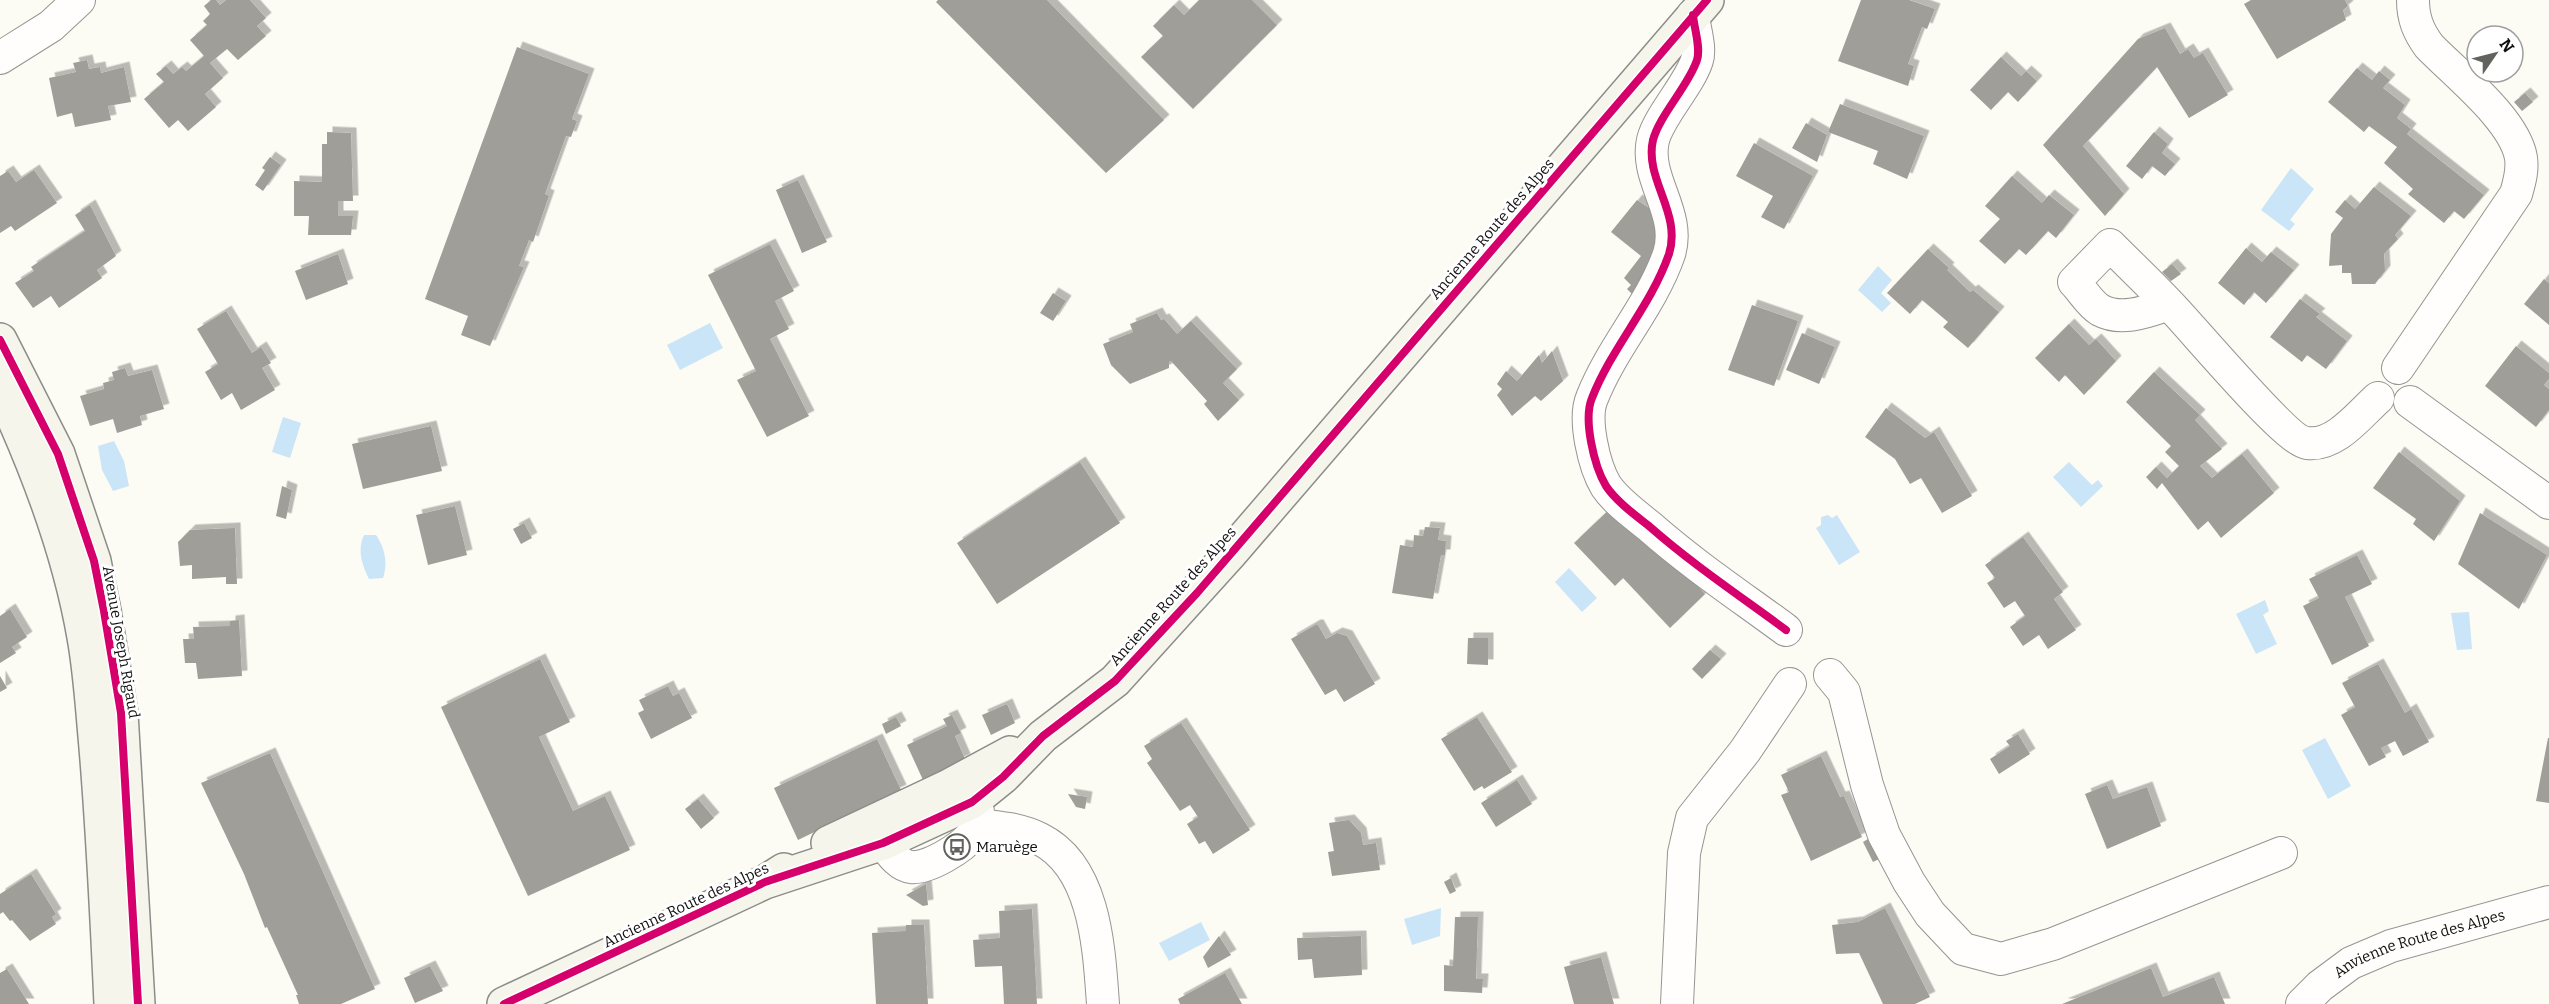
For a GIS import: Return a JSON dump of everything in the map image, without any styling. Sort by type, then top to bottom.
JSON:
[{"type":"main road","name":"Ancienne Route des Alpes","points":[[504,1004],[765,882],[886,829],[965,805],[1043,736],[1115,681],[1197,593],[1700,8]]},
{"type":"main road","name":"Avenue Joseph Rigaud","points":[[0,340],[58,454],[94,561],[122,713],[138,1004]]},
{"type":"main road","points":[[0,388],[31,453],[50,508],[74,589],[84,637],[102,813],[111,1004]]},
{"type":"street","points":[[0,58],[51,26],[79,0]]},
{"type":"street","points":[[2398,368],[2516,194],[2522,159],[2516,140],[2502,119],[2428,46],[2419,32],[2413,14],[2413,0]]},
{"type":"street","points":[[1700,8],[1698,58],[1654,138],[1651,162],[1672,221],[1670,252],[1654,288],[1603,375],[1591,401],[1590,429],[1595,462],[1607,486],[1620,500],[1689,561],[1786,630]]},
{"type":"street","points":[[2169,304],[2281,426],[2304,443],[2321,442],[2336,436],[2378,398]]},
{"type":"street","points":[[2398,368],[2412,378],[2415,390],[2410,402],[2399,408],[2393,408],[2378,398],[2375,386],[2385,370],[2398,368]]},
{"type":"street","points":[[2410,402],[2549,503]]},
{"type":"street","points":[[1830,675],[1844,692],[1867,785],[1884,835],[1909,882],[1930,914],[1963,949],[2001,959],[2053,944],[2281,853]]},
{"type":"street","points":[[1677,1004],[1684,853],[1692,818],[1745,751],[1790,684]]},
{"type":"street","points":[[886,829],[894,858],[910,867],[928,864],[973,834],[965,805]]},
{"type":"street","points":[[965,805],[1005,827],[1039,839],[1056,849],[1082,882],[1099,942],[1103,1004]]},
{"type":"street","name":"Anvienne Route des Alpes","points":[[2302,1004],[2320,986],[2351,963],[2391,946],[2549,902]]},
{"type":"water","points":[[2291,168],[2314,189],[2290,220],[2295,224],[2289,231],[2261,210]]},
{"type":"water","points":[[1878,266],[1892,280],[1881,293],[1891,303],[1882,312],[1858,290]]},
{"type":"water","points":[[710,323],[723,348],[680,370],[667,345]]},
{"type":"water","points":[[283,417],[301,423],[290,458],[272,452]]},
{"type":"water","points":[[114,441],[124,461],[129,486],[113,491],[102,470],[98,446]]},
{"type":"water","points":[[2069,462],[2092,485],[2098,480],[2103,486],[2081,507],[2053,477]]},
{"type":"water","points":[[1828,515],[1832,518],[1837,515],[1860,552],[1839,565],[1816,528],[1821,525],[1821,517]]},
{"type":"water","points":[[364,535],[376,535],[382,545],[385,556],[383,578],[369,579],[366,574],[361,552]]},
{"type":"water","points":[[1569,568],[1597,598],[1582,612],[1555,582]]},
{"type":"water","points":[[2265,600],[2269,611],[2263,615],[2277,644],[2256,654],[2236,614]]},
{"type":"water","points":[[2469,612],[2472,649],[2457,650],[2451,613]]},
{"type":"water","points":[[2325,738],[2351,786],[2328,799],[2302,750]]},
{"type":"water","points":[[1441,908],[1440,936],[1412,945],[1404,919]]},
{"type":"water","points":[[1201,922],[1210,940],[1169,961],[1159,943]]},
{"type":"building","points":[[211,0],[216,0],[220,5],[226,0],[250,0],[266,18],[257,26],[266,36],[238,60],[227,49],[210,63],[223,78],[205,94],[216,107],[188,131],[178,120],[169,128],[144,99],[164,82],[156,74],[166,66],[173,74],[182,67],[186,71],[204,56],[190,40],[207,25],[203,21],[210,14],[204,6]]},
{"type":"building","points":[[938,0],[1047,0],[1164,120],[1106,173],[936,2]]},
{"type":"building","points":[[1199,0],[1252,0],[1277,25],[1193,109],[1141,57],[1163,36],[1153,26],[1174,5],[1184,15]]},
{"type":"building","points":[[1861,0],[1909,0],[1935,9],[1927,29],[1922,27],[1908,64],[1914,66],[1908,86],[1838,61]]},
{"type":"building","points":[[2251,0],[2345,0],[2348,6],[2343,10],[2346,20],[2277,59],[2244,4]]},
{"type":"building","points":[[2165,28],[2180,54],[2188,49],[2194,58],[2203,53],[2228,95],[2189,118],[2157,67],[2083,146],[2124,194],[2105,216],[2043,145],[2138,39]]},
{"type":"building","points":[[517,47],[589,74],[572,119],[577,121],[571,137],[566,136],[545,194],[549,196],[533,242],[529,240],[519,266],[524,267],[490,346],[461,335],[468,316],[425,299]]},
{"type":"building","points":[[2001,57],[2021,76],[2026,71],[2037,81],[2018,102],[2008,92],[1991,110],[1970,90]]},
{"type":"building","points":[[87,60],[89,69],[100,67],[101,73],[124,67],[131,102],[108,106],[111,120],[75,127],[72,113],[57,117],[49,78],[76,72],[73,63]]},
{"type":"building","points":[[2357,68],[2372,80],[2379,71],[2390,80],[2383,88],[2405,105],[2397,118],[2411,129],[2407,134],[2484,195],[2464,219],[2454,211],[2444,223],[2408,194],[2413,189],[2384,163],[2397,147],[2369,126],[2364,132],[2328,102]]},
{"type":"building","points":[[2525,93],[2533,102],[2522,111],[2514,102]]},
{"type":"building","points":[[1840,104],[1924,136],[1907,179],[1873,164],[1878,151],[1828,132]]},
{"type":"building","points":[[1806,123],[1827,135],[1817,162],[1792,148]]},
{"type":"building","points":[[327,132],[351,133],[353,201],[338,201],[338,216],[353,216],[351,235],[308,235],[309,216],[294,216],[294,181],[322,182],[322,144],[327,144]]},
{"type":"building","points":[[2154,132],[2168,144],[2162,153],[2175,164],[2165,176],[2152,166],[2142,179],[2126,166]]},
{"type":"building","points":[[1754,143],[1813,176],[1784,229],[1761,217],[1773,196],[1736,176]]},
{"type":"building","points":[[270,157],[281,165],[263,191],[255,185],[265,170],[262,168]]},
{"type":"building","points":[[34,170],[57,203],[15,231],[11,226],[0,233],[0,176],[8,171],[16,182]]},
{"type":"building","points":[[2012,176],[2042,203],[2049,195],[2074,215],[2056,238],[2048,231],[2026,255],[2019,249],[2005,264],[1979,241],[2000,219],[1985,206]]},
{"type":"building","points":[[798,180],[827,242],[802,253],[776,190]]},
{"type":"building","points":[[2374,187],[2411,216],[2395,235],[2398,239],[2384,254],[2385,271],[2375,284],[2352,284],[2351,273],[2342,273],[2342,265],[2329,266],[2331,234],[2343,218],[2335,212],[2345,200],[2355,209]]},
{"type":"building","points":[[1637,200],[1649,208],[1652,202],[1659,222],[1650,270],[1632,294],[1627,289],[1631,285],[1624,278],[1641,256],[1611,232]]},
{"type":"building","points":[[90,205],[116,256],[97,270],[102,278],[59,308],[51,296],[33,308],[15,283],[34,271],[31,267],[85,231],[75,215]]},
{"type":"building","points":[[770,244],[794,291],[775,301],[789,329],[770,339],[809,416],[767,437],[737,380],[756,371],[708,275]]},
{"type":"building","points":[[2246,248],[2262,262],[2271,252],[2294,270],[2266,303],[2254,292],[2244,305],[2218,283]]},
{"type":"building","points":[[1928,249],[1970,292],[1973,290],[1999,312],[1968,348],[1943,327],[1948,322],[1922,300],[1910,314],[1887,293]]},
{"type":"building","points":[[338,254],[348,284],[306,300],[295,271]]},
{"type":"building","points":[[2172,264],[2181,274],[2171,281],[2162,272]]},
{"type":"building","points":[[2544,279],[2549,283],[2549,325],[2524,304]]},
{"type":"building","points":[[1053,293],[1066,301],[1053,321],[1040,313]]},
{"type":"building","points":[[2300,299],[2320,314],[2316,317],[2347,341],[2326,369],[2307,355],[2302,362],[2270,337]]},
{"type":"building","points":[[1752,305],[1798,321],[1774,386],[1728,370]]},
{"type":"building","points":[[226,311],[252,353],[261,347],[271,363],[262,368],[275,390],[241,410],[232,393],[221,400],[205,372],[218,364],[197,329]]},
{"type":"building","points":[[1157,313],[1161,320],[1164,319],[1177,334],[1191,321],[1237,369],[1223,383],[1239,400],[1218,421],[1204,404],[1207,401],[1171,361],[1169,368],[1130,384],[1111,365],[1103,344],[1133,332],[1130,324]]},
{"type":"building","points":[[2069,324],[2089,345],[2096,339],[2116,361],[2084,395],[2065,375],[2059,382],[2035,358]]},
{"type":"building","points":[[1802,333],[1835,347],[1819,384],[1786,370]]},
{"type":"building","points":[[2516,346],[2549,373],[2549,379],[2544,385],[2549,389],[2549,410],[2536,427],[2485,386]]},
{"type":"building","points":[[1552,351],[1563,381],[1541,401],[1535,396],[1512,416],[1497,395],[1502,389],[1497,384],[1506,371],[1517,381],[1539,355],[1542,363]]},
{"type":"building","points":[[125,368],[128,376],[152,370],[164,409],[140,416],[142,425],[117,433],[113,419],[90,426],[80,396],[104,389],[103,383],[114,380],[112,372]]},
{"type":"building","points":[[2154,372],[2200,415],[2195,420],[2222,449],[2200,466],[2212,478],[2242,454],[2274,493],[2221,538],[2208,521],[2198,530],[2162,483],[2157,489],[2146,477],[2156,467],[2167,478],[2179,466],[2165,452],[2171,446],[2126,402]]},
{"type":"building","points":[[1886,408],[1925,438],[1934,432],[1972,496],[1942,513],[1921,478],[1910,484],[1895,459],[1865,437]]},
{"type":"building","points":[[431,426],[442,471],[363,489],[352,444]]},
{"type":"building","points":[[2399,452],[2460,501],[2434,541],[2413,524],[2416,519],[2373,488]]},
{"type":"building","points":[[1080,462],[1120,523],[997,604],[957,543]]},
{"type":"building","points":[[282,486],[292,490],[286,519],[276,516]]},
{"type":"building","points":[[455,506],[467,555],[428,565],[416,515]]},
{"type":"building","points":[[1613,506],[1657,543],[1705,594],[1670,628],[1623,578],[1615,586],[1574,543]]},
{"type":"building","points":[[2480,513],[2547,555],[2519,609],[2458,564]]},
{"type":"building","points":[[524,523],[532,538],[521,544],[513,529]]},
{"type":"building","points":[[1425,527],[1440,528],[1438,540],[1446,541],[1445,555],[1441,555],[1433,599],[1392,593],[1400,545],[1413,547],[1414,535],[1423,536]]},
{"type":"building","points":[[235,528],[237,584],[226,584],[226,577],[192,579],[192,565],[180,566],[178,542],[190,530]]},
{"type":"building","points":[[2023,537],[2063,592],[2054,599],[2076,630],[2048,649],[2039,635],[2023,646],[2010,627],[2025,616],[2015,601],[2004,608],[1987,583],[1995,578],[1985,565]]},
{"type":"building","points":[[2357,555],[2372,584],[2345,597],[2369,646],[2332,665],[2303,606],[2319,598],[2309,579]]},
{"type":"building","points":[[10,609],[27,637],[12,647],[16,653],[0,663],[0,616]]},
{"type":"building","points":[[239,620],[242,676],[198,679],[196,663],[185,663],[183,639],[194,639],[193,627],[230,626],[230,621]]},
{"type":"building","points":[[1318,625],[1326,639],[1337,633],[1347,636],[1375,684],[1344,702],[1336,689],[1325,695],[1291,639]]},
{"type":"building","points":[[1468,638],[1488,638],[1488,665],[1467,664]]},
{"type":"building","points":[[1710,650],[1721,659],[1702,679],[1692,669]]},
{"type":"building","points":[[540,659],[570,722],[539,737],[573,811],[605,796],[630,850],[528,896],[441,707]]},
{"type":"building","points":[[2378,664],[2405,713],[2411,709],[2429,742],[2403,756],[2395,741],[2381,748],[2386,757],[2369,766],[2341,715],[2355,707],[2342,683]]},
{"type":"building","points":[[0,676],[7,688],[0,692]]},
{"type":"building","points":[[668,686],[673,696],[679,693],[692,718],[651,739],[638,713],[644,710],[639,700]]},
{"type":"building","points":[[1007,704],[1015,723],[991,735],[982,715]]},
{"type":"building","points":[[952,715],[961,733],[955,736],[965,759],[923,780],[907,745],[947,726],[943,719]]},
{"type":"building","points":[[896,717],[901,726],[886,734],[882,724]]},
{"type":"building","points":[[1477,717],[1512,772],[1484,789],[1482,786],[1474,791],[1441,739]]},
{"type":"building","points":[[1181,723],[1250,830],[1213,854],[1205,841],[1199,844],[1187,824],[1198,817],[1190,805],[1180,811],[1147,763],[1152,759],[1144,746]]},
{"type":"building","points":[[2018,734],[2030,754],[1999,774],[1990,759],[2010,746],[2006,741]]},
{"type":"building","points":[[2549,738],[2549,803],[2536,801]]},
{"type":"building","points":[[877,739],[901,790],[798,840],[774,788]]},
{"type":"building","points":[[270,753],[375,989],[341,1004],[299,1004],[296,995],[298,995],[267,927],[265,928],[244,874],[201,783]]},
{"type":"building","points":[[1821,756],[1840,797],[1844,796],[1862,837],[1811,861],[1781,795],[1789,792],[1781,775]]},
{"type":"building","points":[[1517,780],[1532,804],[1496,827],[1481,803]]},
{"type":"building","points":[[2107,785],[2113,799],[2147,787],[2161,826],[2107,849],[2085,794]]},
{"type":"building","points":[[1068,794],[1087,797],[1085,809],[1076,807]]},
{"type":"building","points":[[698,799],[714,818],[701,829],[685,809]]},
{"type":"building","points":[[1349,820],[1361,833],[1363,845],[1376,843],[1380,870],[1332,876],[1328,852],[1334,851],[1329,823]]},
{"type":"building","points":[[1873,836],[1879,859],[1873,862],[1863,842]]},
{"type":"building","points":[[31,874],[56,914],[52,917],[56,924],[30,941],[12,920],[10,921],[3,912],[0,914],[0,894]]},
{"type":"building","points":[[1451,878],[1456,891],[1450,894],[1444,882]]},
{"type":"building","points":[[926,884],[928,905],[923,906],[906,895]]},
{"type":"building","points":[[1885,908],[1930,997],[1915,1004],[1883,1004],[1859,953],[1836,954],[1832,925],[1858,922]]},
{"type":"building","points":[[1032,909],[1037,1004],[1004,1004],[1002,966],[975,967],[973,940],[1000,938],[999,911]]},
{"type":"building","points":[[1455,917],[1478,917],[1476,979],[1483,979],[1482,993],[1444,991],[1444,965],[1453,966]]},
{"type":"building","points":[[906,925],[924,925],[928,1004],[876,1004],[872,933],[906,931]]},
{"type":"building","points":[[1219,936],[1231,955],[1208,968],[1203,957]]},
{"type":"building","points":[[1361,936],[1362,975],[1314,978],[1312,959],[1298,960],[1297,938]]},
{"type":"building","points":[[1601,957],[1614,1004],[1574,1004],[1564,967]]},
{"type":"building","points":[[430,966],[443,991],[415,1003],[404,978]]},
{"type":"building","points":[[2151,968],[2163,997],[2214,977],[2225,1004],[2062,1004]]},
{"type":"building","points":[[7,969],[29,1004],[0,1004],[0,973]]},
{"type":"building","points":[[1225,973],[1242,1004],[1180,1004],[1178,999]]},
{"type":"cycle path","points":[[504,1004],[765,882],[883,843],[972,802],[1003,777],[1043,736],[1115,681],[1197,593],[1707,0]]},
{"type":"cycle path","points":[[1693,15],[1698,44],[1697,60],[1688,80],[1661,121],[1653,140],[1654,168],[1671,224],[1672,239],[1669,254],[1652,291],[1600,379],[1590,407],[1589,430],[1597,467],[1610,492],[1699,567],[1786,630]]},
{"type":"cycle path","points":[[0,340],[58,454],[94,561],[121,713],[138,1004]]},
{"type":"place","name":"Maruège","points":[[957,847]]}]
